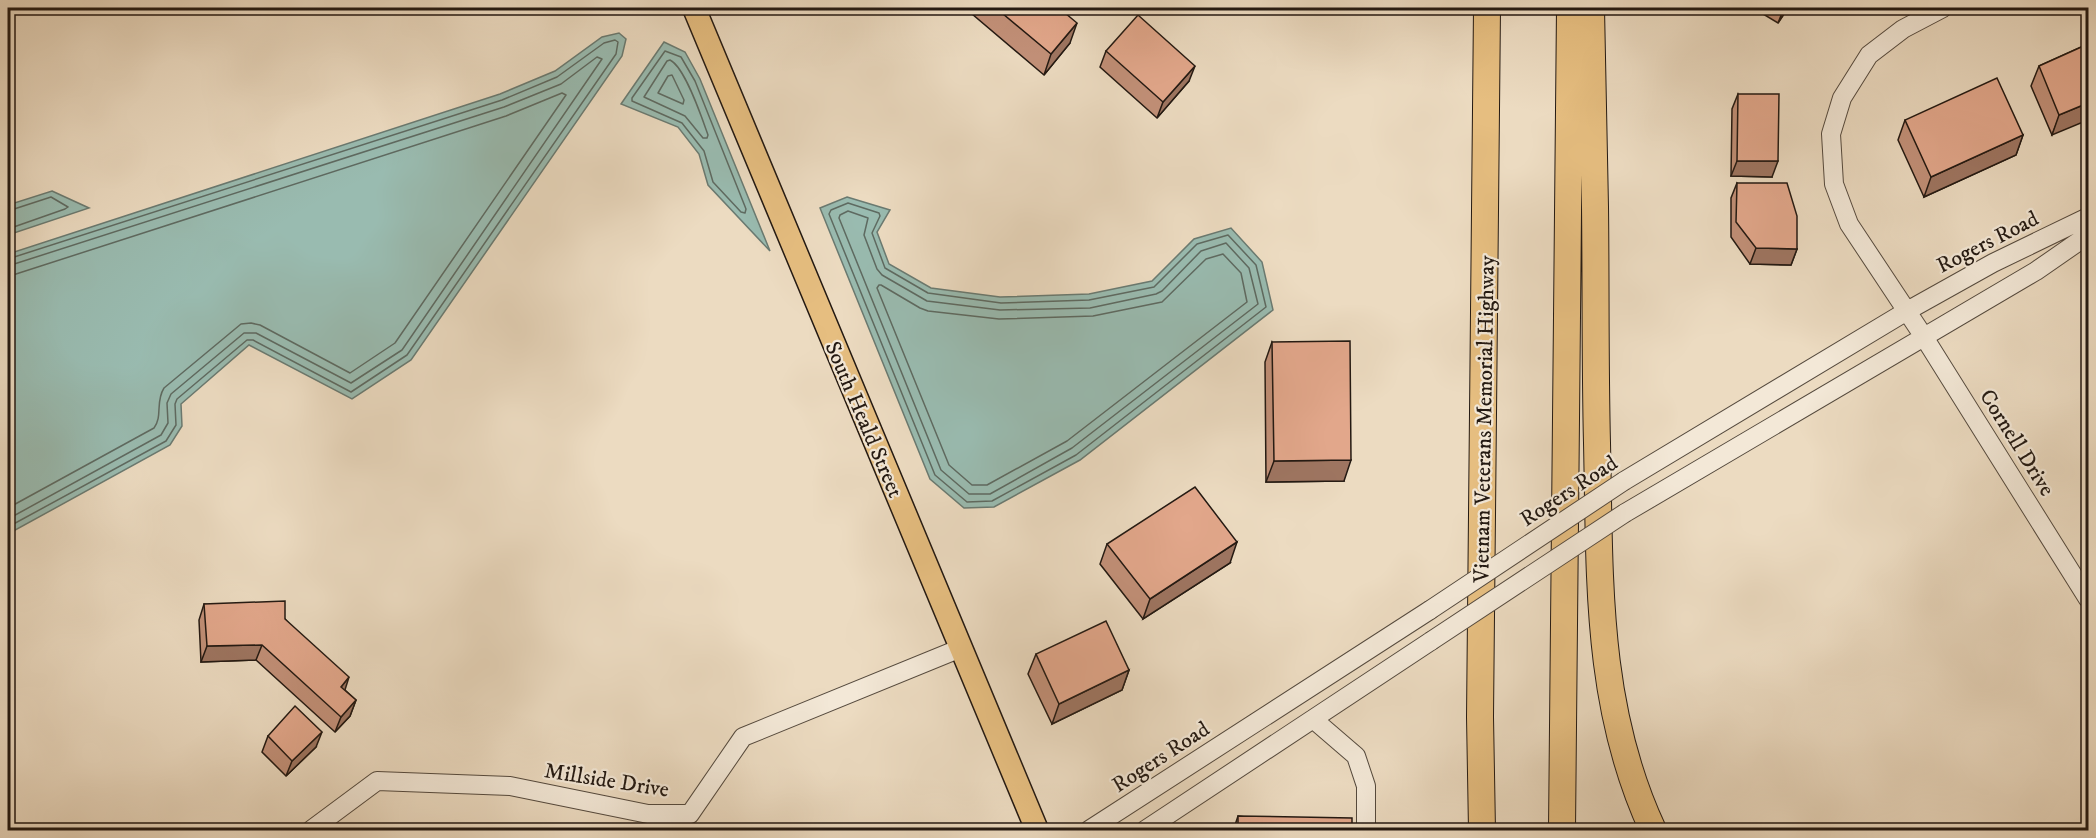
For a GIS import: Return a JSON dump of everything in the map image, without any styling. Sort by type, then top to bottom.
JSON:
[{"type":"highway","name":"Vietnam Veterans Memorial Highway","points":[[1482,831],[1480,717],[1487,8]]},
{"type":"highway","points":[[1562,831],[1570,8]]},
{"type":"highway","points":[[1591,8],[1595,207],[1595,392],[1601,624],[1618,730],[1633,782],[1653,831]]},
{"type":"highway","points":[[1471,831],[1480,717]]},
{"type":"main road","name":"South Heald Street","points":[[694,8],[1037,831]]},
{"type":"street","name":"Cornell Drive","points":[[1943,8],[1903,29],[1869,55],[1842,98],[1831,134],[1834,184],[1849,224],[1924,337],[2088,598]]},
{"type":"street","name":"Rogers Road","points":[[1089,831],[1624,482],[1907,311],[1993,263],[2088,217]]},
{"type":"street","name":"Rogers Road","points":[[1145,831],[1625,513],[2036,271],[2088,235]]},
{"type":"street","name":"Millside Drive","points":[[311,831],[377,781],[510,786],[648,814],[690,814],[743,737],[961,648]]},
{"type":"street","points":[[1313,719],[1356,756],[1366,786],[1366,831]]},
{"type":"water","points":[[619,33],[626,39],[622,56],[411,360],[352,399],[249,345],[181,404],[182,426],[170,445],[8,534],[8,254],[500,94],[555,71],[602,37]]},
{"type":"water","points":[[664,42],[685,52],[700,79],[770,251],[708,185],[699,154],[678,127],[621,104]]},
{"type":"water","points":[[52,191],[89,208],[8,235],[8,205]]},
{"type":"water","points":[[847,197],[890,210],[877,232],[889,264],[931,288],[1000,297],[1089,294],[1152,281],[1194,239],[1231,228],[1262,262],[1273,310],[1080,460],[994,507],[964,508],[930,479],[820,208]]},
{"type":"building","points":[[996,8],[1059,8],[1077,23],[1051,54]]},
{"type":"building","points":[[1138,15],[1195,66],[1163,102],[1106,51]]},
{"type":"building","points":[[2088,44],[2088,103],[2059,115],[2039,66]]},
{"type":"building","points":[[1997,78],[2023,135],[1931,177],[1905,120]]},
{"type":"building","points":[[1738,94],[1779,94],[1778,161],[1737,161]]},
{"type":"building","points":[[1737,183],[1787,183],[1797,216],[1797,249],[1756,248],[1736,222]]},
{"type":"building","points":[[1350,341],[1351,460],[1274,461],[1272,342]]},
{"type":"building","points":[[1195,487],[1237,542],[1150,599],[1107,544]]},
{"type":"building","points":[[285,601],[285,619],[349,677],[341,687],[356,700],[341,717],[262,645],[207,646],[204,604]]},
{"type":"building","points":[[1106,621],[1129,670],[1059,704],[1036,654]]},
{"type":"building","points":[[295,706],[322,732],[292,761],[268,736]]},
{"type":"building","points":[[1238,816],[1352,818],[1352,831],[1238,831]]}]
